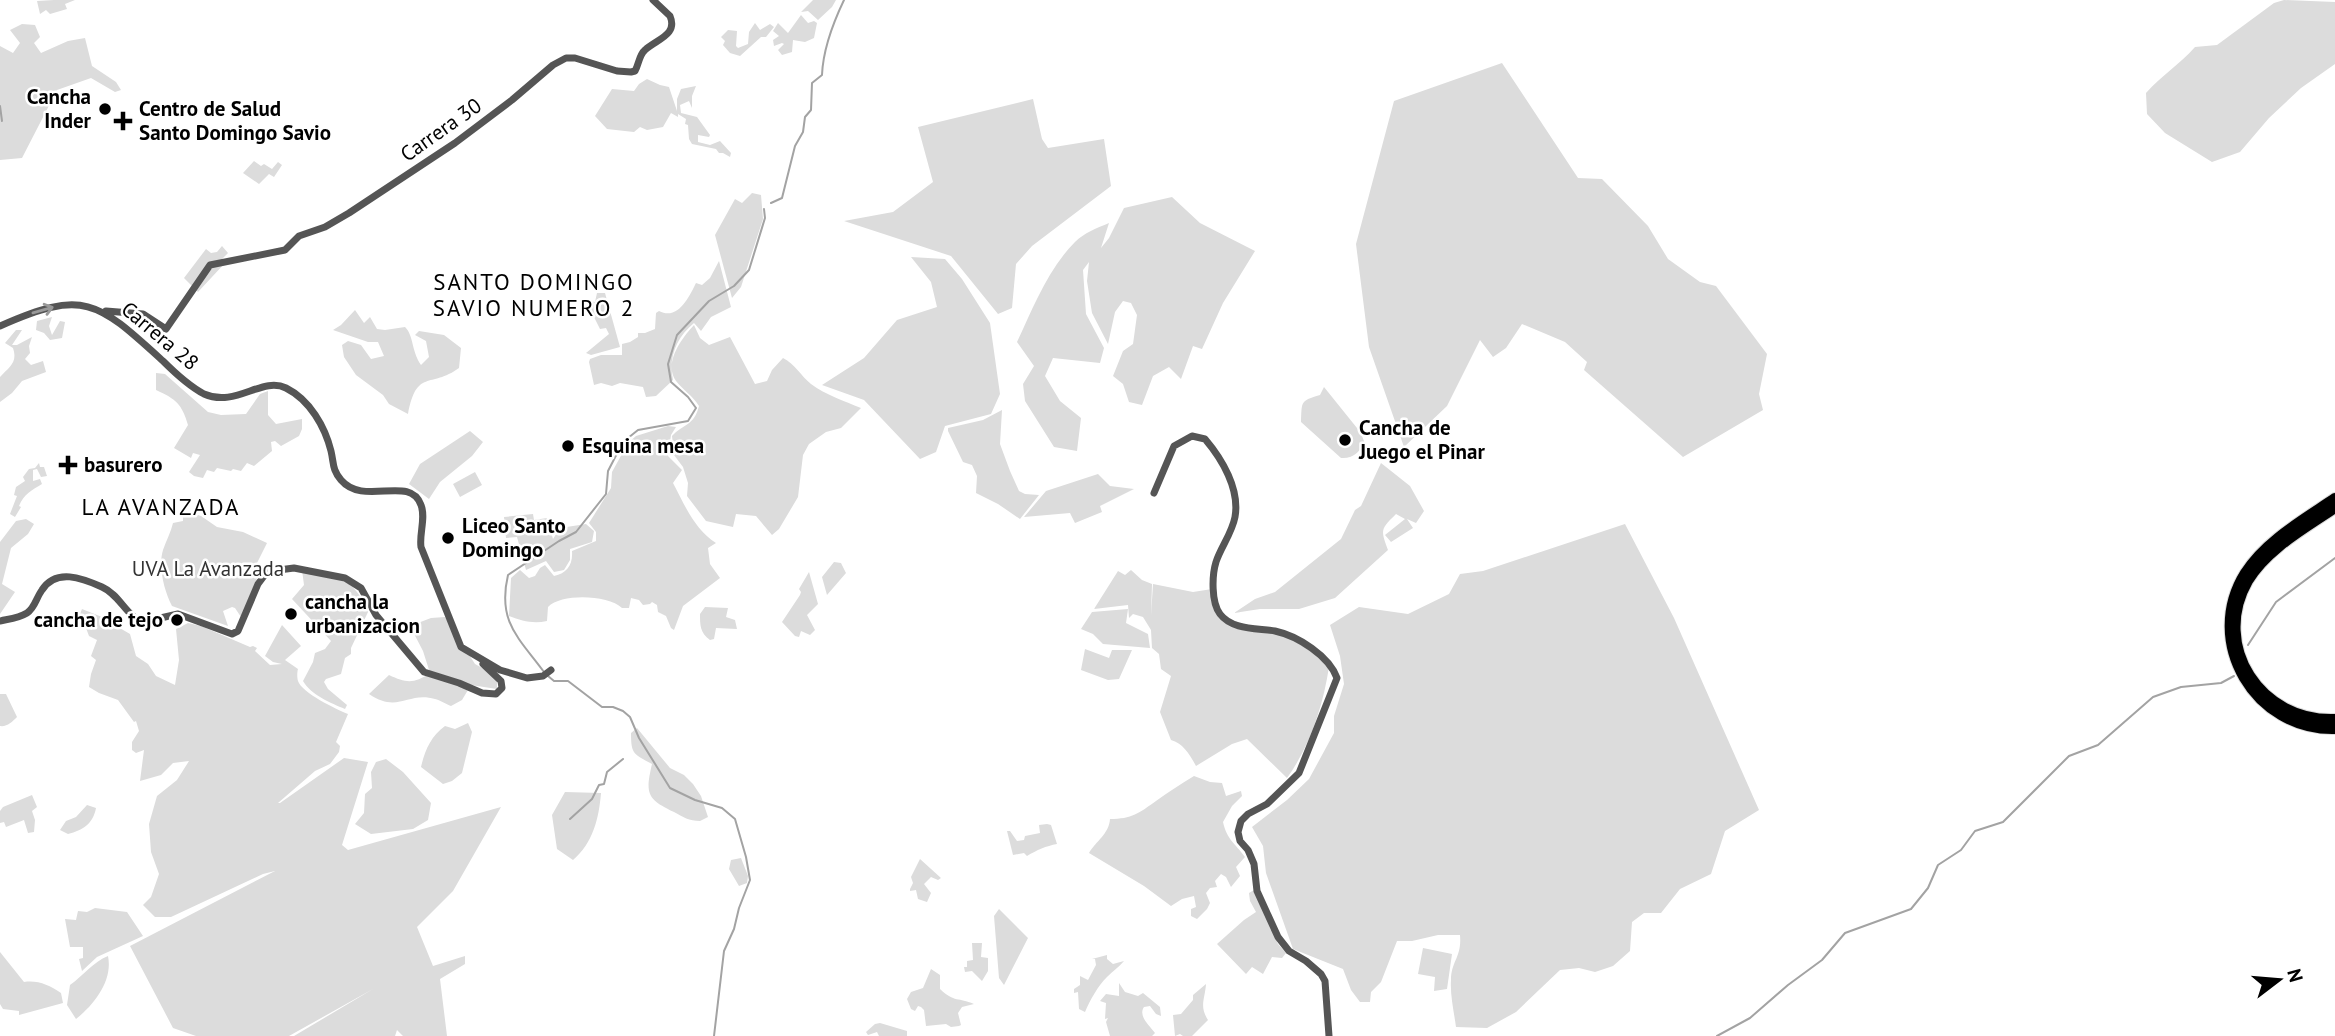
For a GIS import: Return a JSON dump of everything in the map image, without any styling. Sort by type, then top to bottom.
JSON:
[{"type":"highway","points":[[2335,498],[2293,528],[2252,564],[2235,594],[2229,629],[2232,652],[2241,674],[2264,704],[2281,716],[2300,724],[2335,729]]},
{"type":"highway","points":[[2335,508],[2292,538],[2258,567],[2240,598],[2236,625],[2239,652],[2245,668],[2266,696],[2294,713],[2319,719],[2335,719]]},
{"type":"street","name":"Carrera 30","points":[[97,309],[143,314],[166,329],[210,265],[277,253],[285,250],[299,236],[325,227],[455,143],[553,65],[566,58],[575,58],[617,71],[631,72],[638,66],[643,51],[668,34],[672,28],[670,16],[653,0]]},
{"type":"street","points":[[0,326],[59,305],[97,309]]},
{"type":"street","name":"Carrera 28","points":[[97,309],[184,381],[203,393],[216,398],[229,398],[268,386],[284,386],[308,406],[325,431],[332,456],[332,468],[342,482],[363,493],[395,489],[416,496],[423,516],[420,537],[425,559],[461,648],[478,658]]},
{"type":"street","points":[[1154,493],[1177,444],[1192,436],[1205,439],[1225,469],[1232,485],[1235,506],[1235,518],[1216,563],[1214,598],[1217,609],[1225,619],[1236,625],[1278,631],[1301,642],[1331,665],[1337,678],[1299,773],[1267,804],[1248,814],[1241,821],[1238,832],[1240,841],[1248,850],[1254,864],[1257,891],[1278,937],[1289,951],[1306,961],[1325,981],[1329,1036]]},
{"type":"street","points":[[0,621],[26,614],[34,606],[43,587],[64,576],[106,589],[122,602],[135,618],[143,622],[178,614],[232,634],[238,631],[264,576],[294,568],[345,578],[361,588],[376,615],[424,672],[482,693],[500,692],[500,681],[478,658]]},
{"type":"street","points":[[478,658],[500,670],[527,678],[543,676],[551,670]]},
{"type":"green space","points":[[75,0],[65,4],[67,9],[50,14],[46,10],[40,14],[37,1]]},
{"type":"green space","points":[[813,0],[836,0],[818,20],[808,11],[801,12]]},
{"type":"green space","points":[[2284,0],[2335,2],[2335,64],[2301,88],[2269,118],[2240,152],[2212,162],[2165,133],[2147,114],[2146,93],[2195,47],[2217,45],[2274,3]]},
{"type":"green space","points":[[801,15],[808,23],[817,23],[814,38],[805,42],[793,40],[792,52],[782,55],[778,50],[784,44],[774,46],[773,40],[779,36],[773,31],[778,23],[788,33]]},
{"type":"green space","points":[[755,23],[760,30],[770,24],[774,27],[766,37],[761,37],[740,56],[730,53],[723,45],[725,41],[721,37],[728,30],[737,31],[736,46],[738,48],[748,44],[749,32]]},
{"type":"green space","points":[[22,24],[35,25],[40,37],[34,43],[41,53],[68,41],[85,38],[92,66],[116,82],[121,90],[115,92],[91,78],[57,90],[22,158],[0,160],[0,46],[13,53],[20,43],[10,30]]},
{"type":"green space","points":[[1502,63],[1578,178],[1602,179],[1648,226],[1668,259],[1700,282],[1716,286],[1767,354],[1759,394],[1763,410],[1683,457],[1584,370],[1587,362],[1565,342],[1522,324],[1506,348],[1493,357],[1480,340],[1447,406],[1404,447],[1369,347],[1356,244],[1394,101]]},
{"type":"green space","points":[[647,79],[669,87],[677,111],[677,99],[681,89],[696,86],[692,96],[692,108],[689,101],[680,105],[681,113],[697,117],[710,135],[698,135],[698,142],[710,145],[720,141],[731,153],[730,157],[716,149],[692,144],[688,125],[685,124],[686,119],[678,114],[678,117],[671,113],[663,127],[647,130],[640,127],[634,132],[607,129],[595,116],[612,89],[634,91]]},
{"type":"green space","points":[[1033,99],[1042,139],[1048,148],[1104,139],[1111,186],[1032,246],[1016,264],[1012,308],[998,314],[951,256],[844,221],[893,212],[933,182],[918,127]]},
{"type":"green space","points":[[254,161],[272,169],[278,162],[282,165],[274,177],[269,174],[259,184],[243,173]]},
{"type":"green space","points":[[752,193],[761,195],[763,219],[741,287],[732,298],[715,235],[735,199],[742,203]]},
{"type":"green space","points":[[1172,197],[1200,223],[1255,251],[1223,303],[1202,349],[1193,346],[1181,379],[1169,367],[1153,376],[1142,405],[1129,402],[1123,384],[1113,376],[1123,351],[1133,344],[1137,315],[1131,303],[1123,301],[1115,312],[1108,344],[1092,313],[1087,281],[1089,262],[1083,270],[1086,314],[1104,348],[1100,363],[1053,358],[1045,376],[1060,401],[1081,418],[1077,451],[1054,447],[1025,401],[1023,384],[1034,366],[1017,342],[1035,303],[1057,264],[1079,239],[1109,223],[1101,248],[1124,208]]},
{"type":"green space","points":[[222,246],[228,253],[222,259],[225,263],[198,292],[184,278],[206,249],[211,253],[217,252]]},
{"type":"green space","points":[[911,257],[945,259],[962,279],[990,323],[1000,394],[991,414],[945,426],[936,452],[920,459],[864,400],[822,385],[864,358],[897,320],[937,307],[931,282]]},
{"type":"green space","points":[[719,261],[731,307],[711,317],[701,331],[694,323],[682,335],[673,356],[673,380],[656,396],[646,397],[643,387],[620,383],[612,386],[601,383],[594,385],[590,359],[601,355],[622,355],[622,344],[638,337],[638,333],[655,329],[656,313],[659,311],[672,313],[682,306],[696,283],[702,285],[710,278]]},
{"type":"green space","points":[[597,293],[605,293],[620,347],[591,355],[586,353],[609,334],[606,328],[600,329],[591,311],[591,301],[595,302]]},
{"type":"green space","points":[[355,310],[364,323],[370,317],[377,329],[405,327],[421,365],[429,357],[426,341],[415,335],[419,331],[444,335],[461,348],[459,368],[420,385],[408,414],[389,404],[383,395],[356,375],[344,357],[342,345],[348,341],[361,345],[371,359],[384,356],[378,342],[368,342],[333,330]]},
{"type":"green space","points":[[52,317],[49,326],[52,335],[60,321],[65,322],[62,338],[50,340],[44,333],[36,330],[37,321]]},
{"type":"green space","points":[[694,325],[700,338],[709,345],[730,337],[755,384],[767,381],[772,370],[783,358],[817,388],[861,408],[841,428],[826,432],[809,444],[803,455],[798,497],[779,529],[772,535],[756,516],[736,514],[733,527],[706,521],[687,496],[688,483],[683,467],[674,455],[672,436],[691,421],[699,406],[676,381],[672,366],[676,351]]},
{"type":"green space","points":[[16,330],[22,330],[12,345],[32,337],[30,353],[25,359],[31,365],[43,361],[46,372],[22,381],[0,402],[0,377],[12,364],[14,357],[13,348],[5,343]]},
{"type":"green space","points":[[156,373],[165,374],[208,412],[221,415],[246,414],[260,394],[268,391],[268,415],[276,424],[302,419],[302,429],[299,436],[281,446],[275,441],[271,442],[272,451],[254,466],[247,463],[241,471],[217,468],[214,472],[207,470],[203,478],[194,476],[189,472],[200,455],[193,453],[191,458],[174,448],[188,425],[177,403],[156,390]]},
{"type":"green space","points":[[1324,387],[1361,433],[1365,444],[1352,456],[1341,458],[1301,422],[1303,403],[1320,395]]},
{"type":"green space","points":[[1002,410],[1000,444],[1010,471],[1019,491],[1039,495],[1020,519],[976,493],[977,476],[972,465],[963,462],[948,431],[948,428],[983,420]]},
{"type":"green space","points":[[668,426],[676,427],[671,435],[668,456],[682,470],[673,483],[696,524],[716,543],[708,548],[710,564],[720,578],[683,606],[674,630],[666,616],[658,612],[657,605],[652,602],[643,605],[639,600],[631,598],[629,608],[596,598],[564,599],[548,607],[547,621],[542,622],[528,622],[509,616],[511,578],[520,570],[529,578],[535,576],[545,565],[554,576],[562,573],[570,564],[572,551],[596,541],[596,532],[589,523],[611,488],[612,472],[628,443],[636,436]]},
{"type":"green space","points":[[470,431],[483,442],[472,456],[440,482],[429,499],[409,484],[420,464]]},
{"type":"green space","points":[[39,463],[40,467],[44,467],[47,476],[41,477],[37,469],[33,470],[33,481],[40,479],[42,484],[23,498],[15,517],[10,514],[17,496],[14,495],[16,487],[25,481],[23,477],[29,469],[35,468]]},
{"type":"green space","points":[[1381,463],[1410,486],[1424,511],[1416,523],[1407,519],[1413,528],[1391,542],[1385,535],[1405,519],[1396,514],[1383,530],[1388,550],[1335,598],[1299,609],[1260,609],[1234,613],[1255,599],[1275,592],[1341,539],[1355,510],[1361,506]]},
{"type":"green space","points":[[475,472],[482,485],[460,497],[453,484]]},
{"type":"green space","points":[[1098,474],[1110,486],[1134,489],[1100,506],[1102,512],[1075,523],[1070,513],[1024,517],[1046,491]]},
{"type":"green space","name":"UVA La Avanzada","points":[[183,512],[201,516],[217,527],[243,532],[267,543],[256,565],[261,569],[241,617],[232,607],[223,611],[228,626],[172,606],[167,593],[162,571],[163,550],[173,523],[183,521]]},
{"type":"green space","points":[[533,514],[534,520],[547,518],[553,539],[560,528],[586,524],[594,531],[592,542],[570,549],[570,560],[564,570],[554,572],[546,561],[526,570],[517,537],[506,538],[504,517]]},
{"type":"green space","points":[[26,519],[34,524],[28,534],[11,548],[2,584],[15,592],[0,614],[0,542],[16,521]]},
{"type":"green space","points":[[1625,524],[1674,618],[1759,810],[1725,831],[1711,874],[1680,889],[1661,913],[1644,913],[1632,922],[1630,951],[1613,966],[1595,972],[1579,968],[1560,970],[1516,1012],[1487,1028],[1456,1027],[1451,980],[1460,935],[1397,941],[1381,982],[1371,992],[1370,1002],[1360,1002],[1351,990],[1343,969],[1293,949],[1266,873],[1263,846],[1252,827],[1309,779],[1334,733],[1334,716],[1344,684],[1340,656],[1330,625],[1359,607],[1408,614],[1449,594],[1460,574],[1483,571]]},
{"type":"green space","points":[[834,562],[841,563],[846,573],[827,595],[822,577]]},
{"type":"green space","points":[[302,570],[334,577],[350,585],[368,612],[351,648],[351,654],[345,658],[341,674],[324,682],[328,689],[347,705],[345,709],[316,694],[303,681],[315,653],[325,649],[331,641],[292,599],[304,585]]},
{"type":"green space","points":[[1131,570],[1142,580],[1152,584],[1151,616],[1153,584],[1193,592],[1212,589],[1220,617],[1287,636],[1329,667],[1314,725],[1287,778],[1247,739],[1232,744],[1196,766],[1183,747],[1171,740],[1160,712],[1171,676],[1161,669],[1159,654],[1152,648],[1151,630],[1143,617],[1133,614],[1129,618],[1128,605],[1094,609],[1118,571],[1125,575]]},
{"type":"green space","points":[[809,572],[818,604],[807,615],[815,630],[810,635],[801,631],[799,637],[782,622],[800,595],[799,589]]},
{"type":"green space","points":[[705,607],[728,608],[726,617],[735,620],[737,629],[716,628],[714,639],[710,640],[702,632],[700,614]]},
{"type":"green space","points":[[82,609],[117,623],[118,627],[130,634],[136,656],[148,664],[156,676],[175,685],[179,660],[176,629],[188,623],[201,626],[257,648],[255,651],[270,665],[282,664],[265,656],[282,625],[301,646],[285,660],[298,669],[301,686],[320,700],[348,714],[336,742],[340,746],[339,752],[330,764],[315,771],[278,803],[344,758],[368,762],[342,845],[348,850],[501,807],[453,891],[417,927],[433,966],[465,956],[465,964],[440,979],[447,1036],[403,1036],[397,1030],[395,1036],[294,1036],[373,989],[289,1036],[196,1036],[173,1028],[130,946],[275,871],[263,874],[171,917],[155,917],[143,905],[151,897],[159,874],[151,852],[149,824],[157,796],[177,780],[189,761],[173,763],[161,775],[140,781],[144,750],[136,753],[132,750],[132,742],[139,731],[136,721],[134,722],[118,700],[89,687],[96,660],[91,656],[97,640],[89,636],[86,628],[92,630],[95,624],[80,614]]},
{"type":"green space","points":[[1128,609],[1126,623],[1148,634],[1150,648],[1103,644],[1093,634],[1081,629],[1092,612]]},
{"type":"green space","points":[[445,617],[475,664],[497,676],[497,689],[471,685],[462,700],[451,706],[426,697],[388,702],[369,694],[389,675],[410,681],[430,673],[423,651],[410,626],[431,618]]},
{"type":"green space","points":[[1085,649],[1109,658],[1112,650],[1132,650],[1119,679],[1108,680],[1081,670]]},
{"type":"green space","points":[[0,694],[6,694],[17,717],[3,726],[0,726]]},
{"type":"green space","points":[[468,723],[472,732],[462,773],[443,784],[421,767],[427,749],[432,739],[445,726],[455,729]]},
{"type":"green space","points":[[637,728],[670,768],[684,775],[693,784],[701,796],[708,817],[700,821],[689,819],[653,799],[649,789],[652,764],[637,756],[632,746],[631,733]]},
{"type":"green space","points":[[386,759],[403,772],[431,803],[428,820],[413,829],[371,834],[355,824],[364,813],[365,794],[372,788],[371,772],[376,762]]},
{"type":"green space","points":[[1194,776],[1222,783],[1226,796],[1241,791],[1242,796],[1232,806],[1223,822],[1229,837],[1245,857],[1236,867],[1240,876],[1231,887],[1226,877],[1221,874],[1215,881],[1217,887],[1210,888],[1206,893],[1210,903],[1197,919],[1191,916],[1191,909],[1196,907],[1194,896],[1171,906],[1144,886],[1089,853],[1105,833],[1110,819],[1124,818],[1145,809]]},
{"type":"green space","points":[[565,792],[601,793],[594,830],[586,846],[573,860],[557,849],[552,815]]},
{"type":"green space","points":[[32,795],[37,807],[32,811],[35,820],[34,832],[28,833],[24,820],[6,827],[4,822],[0,823],[0,811],[3,807]]},
{"type":"green space","points":[[87,805],[96,808],[86,825],[68,834],[60,830],[66,821],[76,817]]},
{"type":"green space","points":[[1039,825],[1051,825],[1057,844],[1027,856],[1024,853],[1013,855],[1007,831],[1010,831],[1017,841],[1024,840],[1025,836],[1040,833]]},
{"type":"green space","points":[[741,858],[748,876],[747,883],[739,886],[729,869],[731,860]]},
{"type":"green space","points":[[920,859],[941,878],[938,880],[931,877],[924,884],[931,893],[927,902],[918,899],[916,890],[910,891],[913,883],[911,877]]},
{"type":"green space","points":[[1254,890],[1278,944],[1286,953],[1282,958],[1272,957],[1263,974],[1252,967],[1246,974],[1217,944],[1256,912],[1249,893]]},
{"type":"green space","points":[[95,908],[127,912],[143,936],[97,957],[82,971],[79,959],[83,958],[83,947],[70,947],[65,919],[76,920],[78,911],[87,912]]},
{"type":"green space","points":[[999,909],[1028,938],[1004,985],[999,978],[994,916]]},
{"type":"green space","points":[[972,943],[982,943],[981,957],[988,958],[988,971],[982,981],[972,971],[965,972],[967,961],[973,960]]},
{"type":"green space","points":[[1423,948],[1452,954],[1447,989],[1434,991],[1435,977],[1418,974]]},
{"type":"green space","points":[[0,952],[24,982],[39,982],[52,988],[61,993],[63,1003],[19,1015],[19,1011],[3,1009],[0,1004]]},
{"type":"green space","points":[[1107,955],[1107,959],[1113,964],[1124,961],[1100,985],[1085,1012],[1079,1009],[1078,992],[1074,993],[1074,989],[1080,985],[1080,976],[1088,980],[1096,965],[1095,959],[1092,959]]},
{"type":"green space","points":[[108,956],[108,974],[101,991],[76,1019],[67,1005],[70,985]]},
{"type":"green space","points":[[931,969],[940,975],[940,989],[953,998],[974,1004],[962,1007],[958,1013],[961,1025],[926,1026],[924,1010],[918,1006],[915,1011],[911,1009],[907,999],[911,992],[923,988]]},
{"type":"green space","points":[[1119,983],[1125,992],[1138,996],[1143,993],[1160,1007],[1161,1016],[1150,1006],[1144,1007],[1143,1010],[1145,1020],[1155,1033],[1152,1036],[1110,1036],[1106,1022],[1108,1018],[1105,1019],[1106,1003],[1100,1001],[1106,994],[1119,996]]},
{"type":"green space","points":[[1206,984],[1203,1006],[1208,1020],[1192,1036],[1175,1036],[1173,1015],[1181,1014],[1193,1000],[1193,995]]},
{"type":"green space","points":[[880,1023],[907,1031],[907,1036],[879,1036],[877,1032],[868,1035],[866,1032]]},
{"type":"waterway","points":[[771,203],[782,198],[795,146],[803,132],[805,117],[811,110],[812,83],[822,75],[829,37],[844,0]]},
{"type":"waterway","points":[[0,106],[2,121]]},
{"type":"waterway","points":[[544,672],[512,628],[505,605],[508,575],[576,532],[606,494],[608,471],[623,442],[638,430],[688,421],[696,408],[671,382],[668,364],[677,335],[709,301],[734,286],[749,270],[765,218],[764,209]]},
{"type":"waterway","points":[[2248,645],[2276,602],[2335,558]]},
{"type":"waterway","points":[[548,676],[554,681],[568,681],[602,707],[623,711],[630,717],[639,738],[670,788],[695,800],[722,808],[735,819],[750,880],[724,951],[714,1036]]},
{"type":"waterway","points":[[1717,1036],[1750,1018],[1822,960],[1845,933],[1911,909],[1928,888],[1938,865],[1961,850],[1975,831],[2003,822],[2069,756],[2098,745],[2153,697],[2181,687],[2221,683],[2234,676]]},
{"type":"waterway","points":[[570,819],[592,799],[599,785],[604,784],[607,772],[623,759]]},
{"type":"place","name":"Cancha Inder","points":[[105,109]]},
{"type":"place","name":"Centro de Salud Santo Domingo Savio","points":[[123,121]]},
{"type":"place","name":"Cancha de Juego el Pinar","points":[[1345,440]]},
{"type":"place","name":"Esquina mesa","points":[[568,446]]},
{"type":"place","name":"basurero","points":[[68,465]]},
{"type":"place","name":"Liceo Santo Domingo","points":[[448,538]]},
{"type":"place","name":"cancha la urbanizacion","points":[[291,614]]},
{"type":"place","name":"cancha de tejo","points":[[177,620]]},
{"type":"district","name":"SANTO DOMINGO SAVIO NUMERO 2","points":[[534,295]]},
{"type":"district","name":"LA AVANZADA","points":[[161,507]]}]
